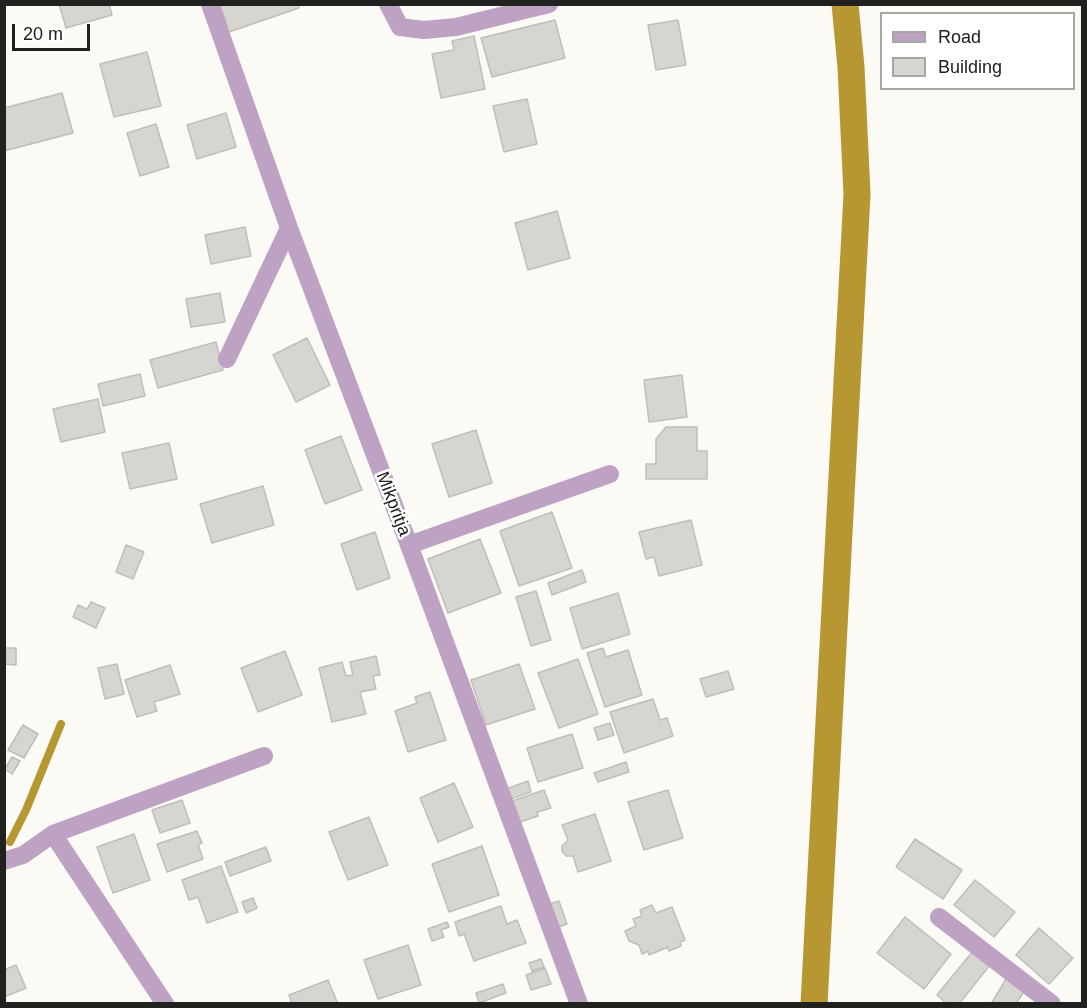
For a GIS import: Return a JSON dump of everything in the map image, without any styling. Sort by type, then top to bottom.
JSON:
[{"type":"street","name":"Mikpritja","points":[[210,4],[289,228],[579,1004]]},
{"type":"street","points":[[388,4],[400,27],[424,30],[456,27],[549,4]]},
{"type":"street","points":[[227,359],[289,228]]},
{"type":"street","points":[[409,546],[610,474]]},
{"type":"street","points":[[4,861],[23,855],[53,834],[264,756]]},
{"type":"street","points":[[53,834],[165,1004]]},
{"type":"street","points":[[939,917],[1052,1004]]},
{"type":"building","points":[[59,4],[109,4],[112,15],[66,28]]},
{"type":"building","points":[[220,4],[298,4],[299,8],[229,32]]},
{"type":"building","points":[[555,20],[565,58],[492,77],[481,38]]},
{"type":"building","points":[[678,20],[686,65],[656,70],[648,25]]},
{"type":"building","points":[[474,36],[485,89],[441,98],[432,54],[454,50],[452,41]]},
{"type":"building","points":[[147,52],[161,106],[114,117],[100,64]]},
{"type":"building","points":[[62,93],[73,133],[4,151],[4,108]]},
{"type":"building","points":[[527,99],[537,144],[504,152],[493,106]]},
{"type":"building","points":[[226,113],[236,147],[197,159],[187,125]]},
{"type":"building","points":[[156,124],[169,167],[140,176],[127,133]]},
{"type":"building","points":[[557,211],[570,258],[528,270],[515,223]]},
{"type":"building","points":[[245,227],[251,256],[211,264],[205,235]]},
{"type":"building","points":[[220,293],[225,322],[191,327],[186,299]]},
{"type":"building","points":[[307,338],[330,385],[296,402],[273,355]]},
{"type":"building","points":[[216,342],[223,370],[158,388],[150,360]]},
{"type":"building","points":[[140,374],[145,396],[103,406],[98,384]]},
{"type":"building","points":[[682,375],[687,417],[649,422],[644,380]]},
{"type":"building","points":[[98,399],[105,432],[61,442],[53,409]]},
{"type":"building","points":[[666,427],[697,427],[697,451],[707,451],[707,479],[646,479],[646,464],[656,464],[656,439]]},
{"type":"building","points":[[476,430],[492,483],[449,497],[432,444]]},
{"type":"building","points":[[341,436],[362,490],[325,504],[305,450]]},
{"type":"building","points":[[169,443],[177,479],[130,489],[122,453]]},
{"type":"building","points":[[263,486],[274,525],[212,543],[200,504]]},
{"type":"building","points":[[552,512],[572,568],[519,586],[500,531]]},
{"type":"building","points":[[691,520],[702,565],[659,576],[654,557],[646,559],[639,532]]},
{"type":"building","points":[[375,532],[390,578],[357,590],[341,544]]},
{"type":"building","points":[[480,539],[501,593],[448,613],[428,559]]},
{"type":"building","points":[[126,545],[144,552],[133,579],[116,572]]},
{"type":"building","points":[[582,570],[586,582],[552,595],[548,583]]},
{"type":"building","points":[[536,591],[551,640],[531,646],[516,597]]},
{"type":"building","points":[[618,593],[630,634],[582,649],[570,608]]},
{"type":"building","points":[[91,602],[105,608],[96,628],[73,617],[78,605],[87,609]]},
{"type":"building","points":[[4,648],[16,648],[16,665],[4,664]]},
{"type":"building","points":[[603,648],[606,657],[628,650],[642,695],[605,707],[587,653]]},
{"type":"building","points":[[285,651],[302,695],[258,712],[241,668]]},
{"type":"building","points":[[376,656],[380,675],[373,676],[376,689],[360,692],[366,714],[332,722],[319,668],[342,662],[346,676],[353,675],[350,662]]},
{"type":"building","points":[[578,659],[598,714],[559,728],[538,673]]},
{"type":"building","points":[[117,664],[124,694],[105,699],[98,668]]},
{"type":"building","points":[[519,664],[535,709],[486,725],[471,680]]},
{"type":"building","points":[[170,665],[180,694],[154,702],[157,711],[137,717],[125,680]]},
{"type":"building","points":[[728,671],[734,689],[706,697],[700,679]]},
{"type":"building","points":[[430,692],[446,740],[408,752],[395,711],[417,703],[415,697]]},
{"type":"building","points":[[653,699],[660,720],[667,718],[673,736],[624,753],[610,712]]},
{"type":"building","points":[[610,723],[614,735],[598,740],[594,728]]},
{"type":"building","points":[[23,725],[38,734],[24,758],[8,750]]},
{"type":"building","points":[[572,734],[583,768],[538,782],[527,748]]},
{"type":"building","points":[[12,757],[20,761],[12,774],[5,769]]},
{"type":"building","points":[[626,762],[629,772],[598,782],[594,773]]},
{"type":"building","points":[[528,781],[531,792],[510,799],[506,789]]},
{"type":"building","points":[[454,783],[473,827],[438,842],[420,798]]},
{"type":"building","points":[[544,790],[551,808],[537,812],[538,816],[517,823],[509,802]]},
{"type":"building","points":[[668,790],[683,838],[644,850],[628,802]]},
{"type":"building","points":[[182,800],[190,823],[160,833],[152,810]]},
{"type":"building","points":[[595,814],[611,861],[578,872],[573,856],[566,856],[562,851],[562,846],[568,840],[562,825]]},
{"type":"building","points":[[369,817],[388,865],[348,880],[329,832]]},
{"type":"building","points":[[197,831],[202,843],[198,844],[203,859],[167,872],[157,844]]},
{"type":"building","points":[[134,834],[150,880],[113,893],[97,847]]},
{"type":"building","points":[[915,839],[962,870],[943,899],[896,867]]},
{"type":"building","points":[[482,846],[499,895],[449,912],[432,864]]},
{"type":"building","points":[[266,847],[271,861],[230,876],[225,862]]},
{"type":"building","points":[[221,866],[238,912],[207,923],[198,897],[189,900],[182,880]]},
{"type":"building","points":[[975,880],[1015,912],[994,937],[954,905]]},
{"type":"building","points":[[253,898],[257,908],[246,913],[242,902]]},
{"type":"building","points":[[559,901],[567,924],[554,929],[546,905]]},
{"type":"building","points":[[652,905],[656,913],[672,907],[685,940],[680,942],[681,946],[669,951],[668,947],[649,955],[648,951],[642,954],[639,945],[629,941],[625,931],[636,926],[633,919],[642,916],[640,910]]},
{"type":"building","points":[[501,906],[507,924],[517,920],[526,943],[474,961],[464,934],[459,936],[455,922]]},
{"type":"building","points":[[905,917],[951,954],[924,989],[877,953]]},
{"type":"building","points":[[447,922],[449,927],[441,930],[444,937],[432,941],[428,929]]},
{"type":"building","points":[[1039,928],[1073,958],[1049,984],[1016,955]]},
{"type":"building","points":[[408,945],[421,985],[378,999],[364,960]]},
{"type":"building","points":[[973,951],[990,965],[959,1004],[947,1004],[937,995]]},
{"type":"building","points":[[541,959],[544,967],[532,971],[529,963]]},
{"type":"building","points":[[16,965],[26,988],[4,997],[4,970]]},
{"type":"building","points":[[545,968],[551,984],[531,990],[526,975]]},
{"type":"building","points":[[1006,979],[1024,991],[1016,1004],[991,1004]]},
{"type":"building","points":[[328,980],[338,1004],[292,1004],[289,995]]},
{"type":"building","points":[[503,984],[506,993],[479,1003],[476,993]]},
{"type":"waterway","points":[[814,1004],[857,194],[851,67],[845,4]]},
{"type":"waterway","points":[[10,842],[26,810],[61,724]]}]
